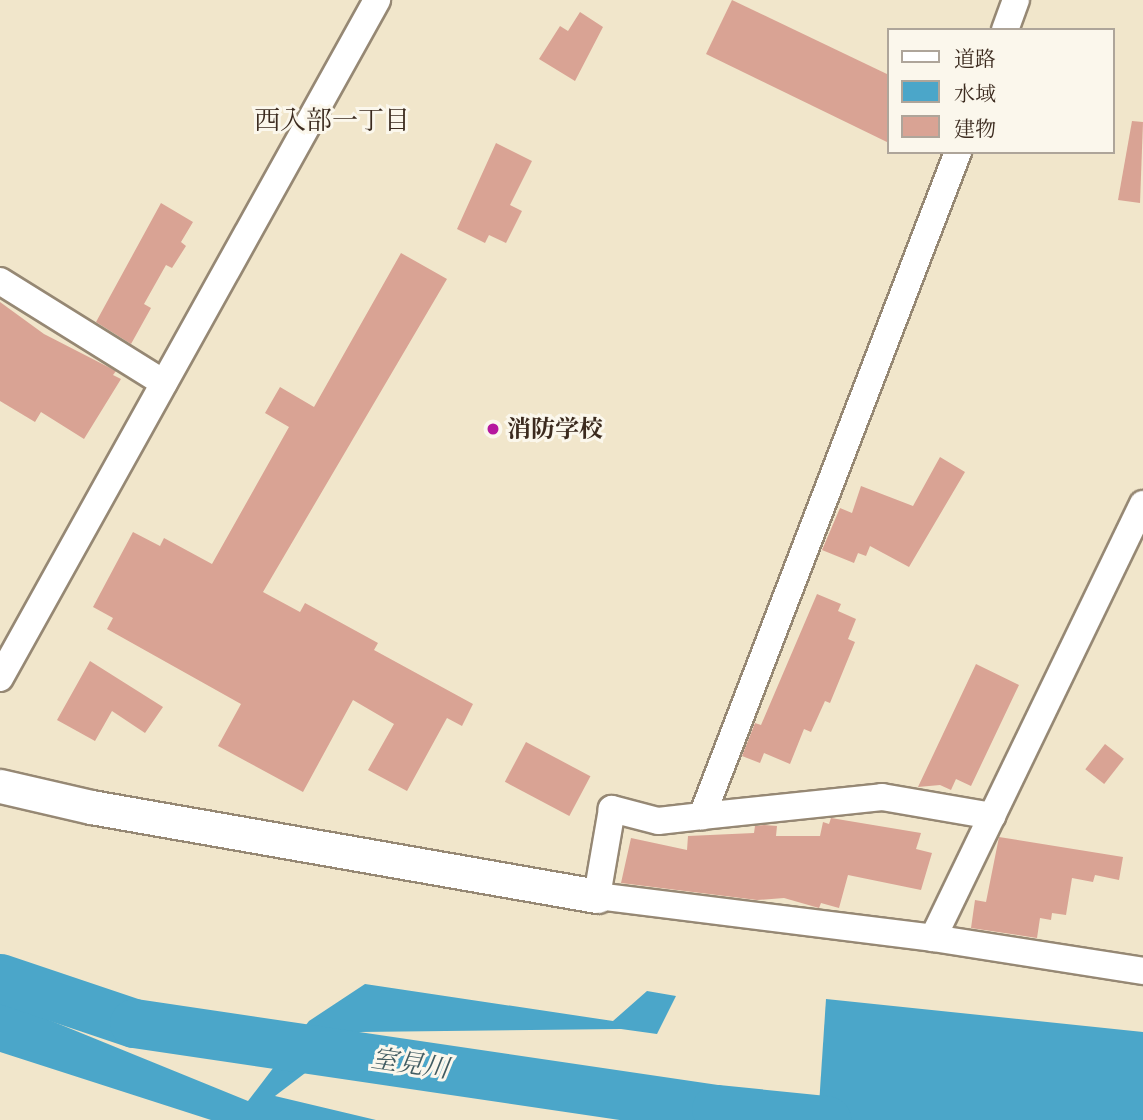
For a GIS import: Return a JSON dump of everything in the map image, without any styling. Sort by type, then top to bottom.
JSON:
[{"type":"street","points":[[0,678],[377,0]]},
{"type":"street","points":[[1006,28],[1016,0]]},
{"type":"street","points":[[702,816],[957,154]]},
{"type":"street","points":[[0,281],[164,383]]},
{"type":"street","points":[[933,938],[1143,504]]},
{"type":"street","points":[[0,786],[91,807],[597,896],[933,938],[1143,971]]},
{"type":"street","points":[[597,896],[612,809],[658,821],[882,797],[992,816]]},
{"type":"water","points":[[365,984],[613,1021],[647,991],[676,996],[657,1034],[621,1029],[359,1032],[275,1096],[376,1120],[211,1120],[0,1052],[0,1000],[248,1101],[309,1021]]},
{"type":"water","points":[[826,999],[1143,1032],[1143,1120],[818,1120]]},
{"type":"building","points":[[732,0],[888,75],[888,143],[706,54]]},
{"type":"building","points":[[580,12],[603,27],[575,81],[539,59],[560,26],[568,31]]},
{"type":"building","points":[[1132,121],[1143,122],[1140,203],[1118,200]]},
{"type":"building","points":[[496,143],[532,161],[510,205],[522,211],[506,243],[489,235],[485,243],[457,229]]},
{"type":"building","points":[[161,203],[193,222],[181,242],[186,246],[172,268],[166,265],[144,304],[151,308],[131,344],[96,322]]},
{"type":"building","points":[[401,253],[447,279],[263,592],[300,612],[305,603],[378,643],[374,650],[473,704],[462,726],[447,718],[407,791],[368,770],[394,724],[353,700],[303,792],[218,746],[241,704],[107,629],[113,618],[93,607],[133,532],[160,546],[164,538],[212,564],[289,427],[265,413],[280,387],[314,407]]},
{"type":"building","points":[[0,302],[44,334],[116,371],[113,375],[121,379],[84,439],[41,412],[35,422],[0,401]]},
{"type":"building","points":[[940,457],[965,472],[909,567],[870,546],[866,556],[858,553],[854,563],[822,550],[840,508],[852,513],[861,486],[913,506]]},
{"type":"building","points":[[817,594],[841,604],[838,611],[856,619],[848,639],[855,642],[830,703],[825,701],[811,732],[804,729],[790,764],[764,753],[760,763],[742,756],[755,723],[761,725]]},
{"type":"building","points":[[90,661],[163,707],[145,733],[112,711],[95,741],[57,720]]},
{"type":"building","points":[[976,664],[1019,685],[971,786],[956,779],[951,790],[940,785],[918,787]]},
{"type":"building","points":[[526,742],[590,776],[569,816],[505,782]]},
{"type":"building","points":[[1105,744],[1124,759],[1104,784],[1085,769]]},
{"type":"building","points":[[831,818],[921,833],[916,849],[932,853],[921,890],[848,875],[839,908],[821,903],[819,908],[784,898],[757,900],[621,883],[631,838],[687,850],[688,836],[754,833],[755,826],[764,825],[777,826],[776,836],[820,836],[823,822],[829,824]]},
{"type":"building","points":[[999,837],[1123,857],[1119,880],[1095,875],[1093,882],[1072,878],[1066,915],[1052,913],[1051,920],[1040,918],[1037,938],[971,928],[975,900],[986,902]]},
{"type":"waterway","name":"室見川","points":[[0,978],[134,1023],[716,1109],[826,1120]]},
{"type":"place","name":"消防学校","points":[[493,429]]},
{"type":"district","name":"西入部一丁目","points":[[332,121]]}]
